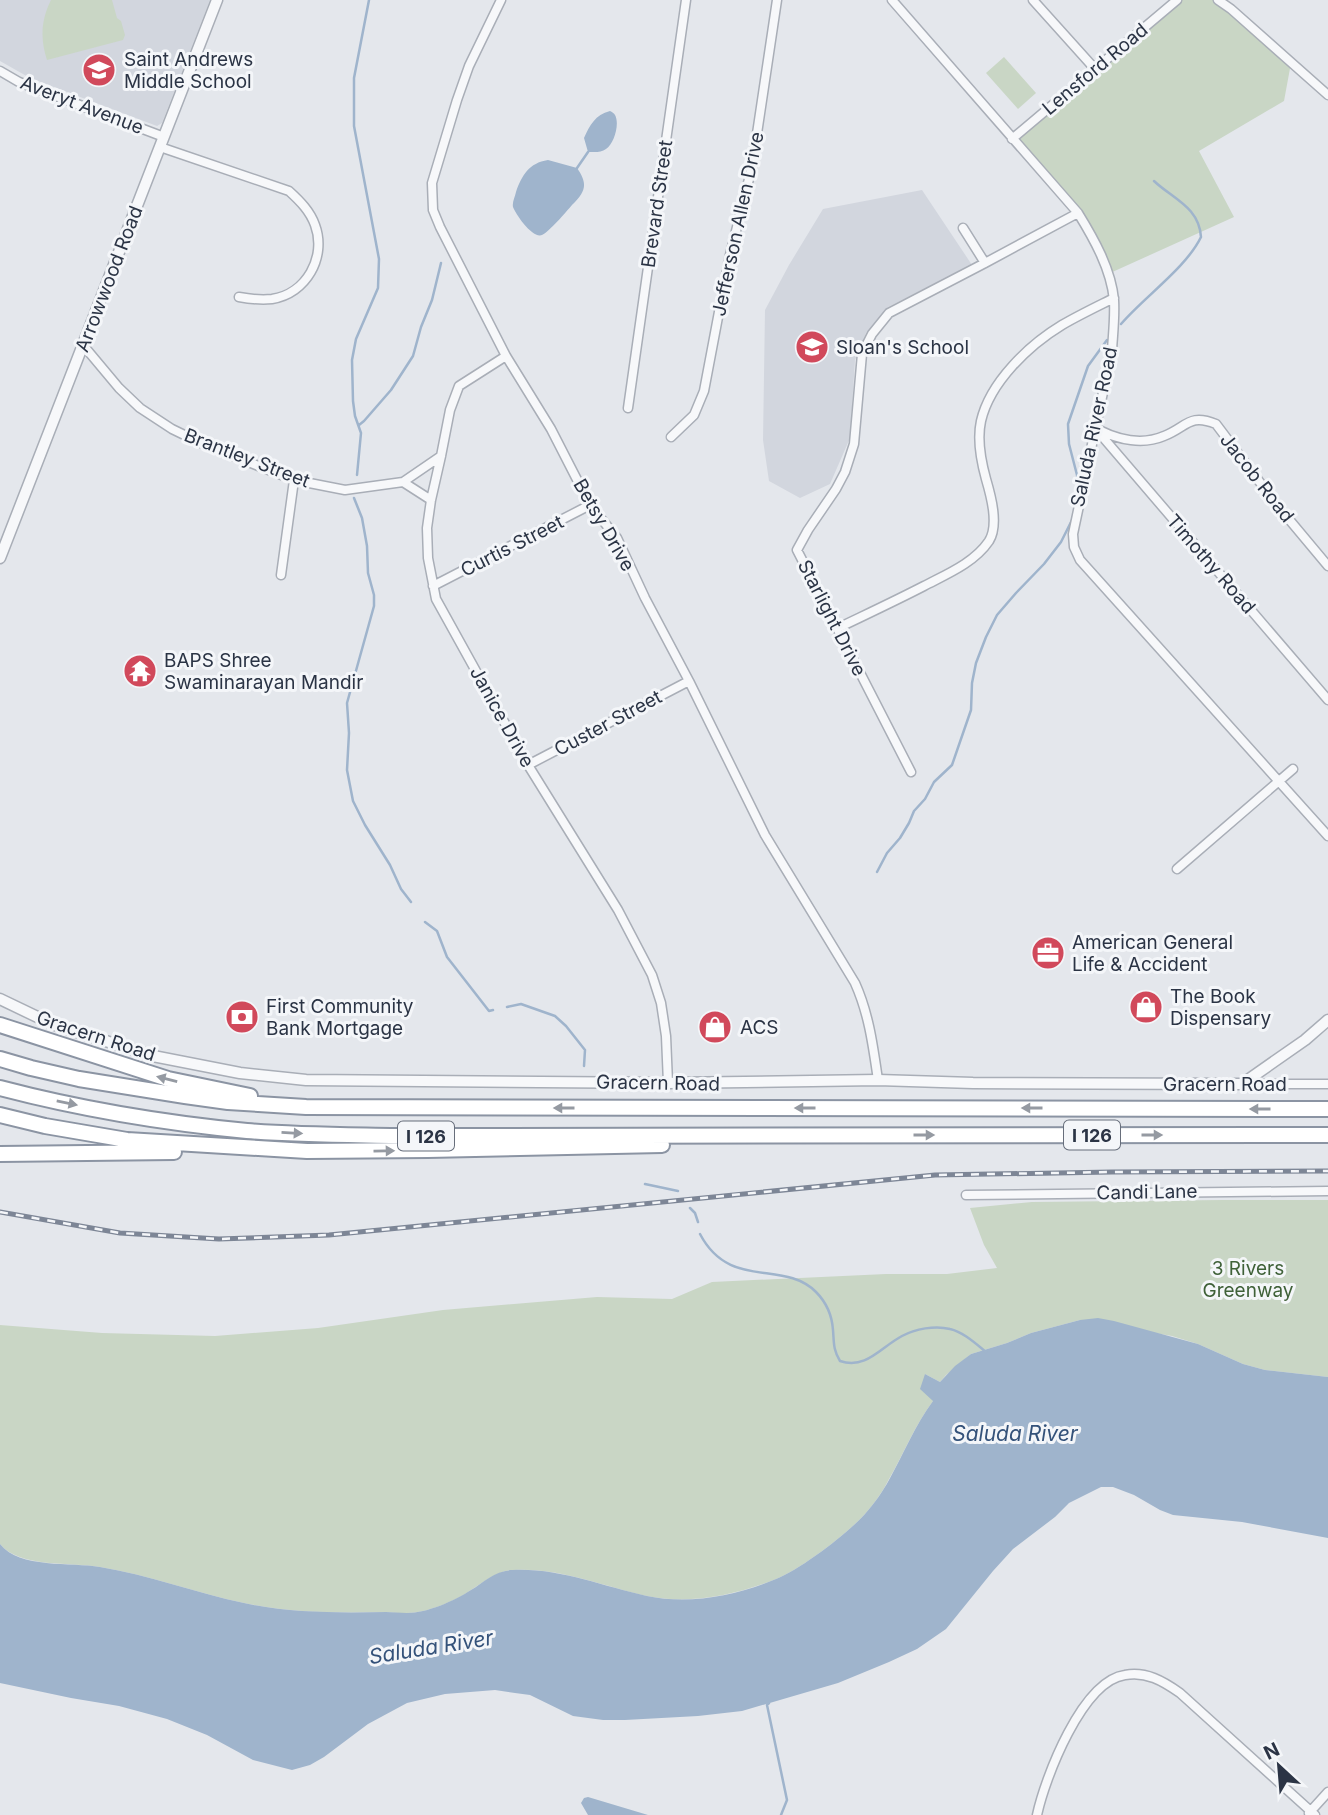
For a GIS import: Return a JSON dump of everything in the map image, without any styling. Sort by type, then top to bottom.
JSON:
[{"type":"highway","points":[[0,1024],[168,1080],[306,1107]]},
{"type":"highway","name":"I 126","points":[[0,1059],[79,1079],[185,1096],[306,1107],[1328,1109]]},
{"type":"highway","name":"I 126","points":[[0,1088],[117,1113],[247,1131],[396,1136],[1328,1135]]},
{"type":"highway","points":[[0,1115],[57,1129],[127,1140],[307,1151]]},
{"type":"highway","points":[[0,1154],[428,1150],[674,1144],[856,1135]]},
{"type":"street","name":"Arrowwood Road","points":[[0,558],[217,0]]},
{"type":"street","name":"Betsy Drive","points":[[501,0],[469,66],[457,100],[432,183],[433,210],[506,355],[551,429],[590,505],[617,538],[765,835],[855,983],[869,1023],[878,1080]]},
{"type":"street","name":"Brevard Street","points":[[628,408],[686,0]]},
{"type":"street","name":"Jefferson Allen Drive","points":[[671,437],[694,415],[704,391],[729,259],[752,167],[777,0]]},
{"type":"street","name":"Saluda River Road","points":[[892,0],[1077,213],[1099,252],[1114,298],[1114,325],[1112,350],[1073,534],[1074,547],[1080,560],[1328,836]]},
{"type":"street","points":[[1033,0],[1095,69]]},
{"type":"street","name":"Lensford Road","points":[[1012,139],[1177,0]]},
{"type":"street","points":[[1218,0],[1328,94]]},
{"type":"street","name":"Averyt Avenue","points":[[0,71],[19,82],[162,142],[289,191],[300,201],[316,227],[317,260],[311,273],[302,285],[289,294],[274,299],[239,297]]},
{"type":"street","name":"Starlight Drive","points":[[911,772],[797,550],[845,472],[854,444],[862,354],[872,334],[889,313],[1077,213]]},
{"type":"street","points":[[963,228],[985,264]]},
{"type":"street","points":[[838,628],[968,562],[990,540],[994,521],[993,502],[984,471],[979,435],[991,397],[1008,370],[1032,347],[1061,326],[1114,298]]},
{"type":"street","name":"Brantley Street","points":[[83,345],[119,388],[140,408],[172,429],[294,480],[345,490],[403,482],[441,456]]},
{"type":"street","name":"Janice Drive","points":[[506,355],[459,386],[450,410],[430,500],[427,528],[433,586],[436,599],[527,765],[618,909],[652,975],[661,1003],[666,1036],[668,1083]]},
{"type":"street","name":"Jacob Road","points":[[1095,428],[1113,437],[1134,441],[1164,436],[1192,420],[1204,419],[1216,425],[1328,566]]},
{"type":"street","name":"Timothy Road","points":[[1095,428],[1328,700]]},
{"type":"street","points":[[281,575],[294,480]]},
{"type":"street","points":[[403,482],[430,500]]},
{"type":"street","name":"Curtis Street","points":[[433,586],[590,505]]},
{"type":"street","name":"Custer Street","points":[[527,765],[689,681]]},
{"type":"street","points":[[1177,869],[1293,769]]},
{"type":"street","name":"Gracern Road","points":[[0,999],[52,1024],[153,1056],[279,1079],[668,1083],[878,1080],[973,1083],[1328,1084]]},
{"type":"street","points":[[1242,1084],[1305,1040],[1328,1020]]},
{"type":"street","name":"Candi Lane","points":[[966,1195],[1328,1191]]},
{"type":"street","points":[[1037,1815],[1045,1785],[1075,1721],[1094,1695],[1109,1681],[1127,1674],[1155,1678],[1180,1693],[1311,1814],[1328,1792]]},
{"type":"shaded area","name":"Saint Andrews Middle School","points":[[0,0],[210,0],[162,123],[157,126],[30,78],[0,61]]},
{"type":"shaded area","name":"Sloan's School","points":[[922,190],[972,265],[888,307],[866,333],[855,360],[850,438],[830,484],[800,498],[769,481],[763,440],[765,310],[823,209]]},
{"type":"green space","points":[[51,0],[112,0],[125,35],[123,40],[47,60],[43,30]]},
{"type":"green space","points":[[1177,0],[1219,0],[1291,63],[1284,101],[1199,151],[1234,217],[1108,274],[1090,232],[1012,139]]},
{"type":"green space","points":[[1004,57],[1036,93],[1018,109],[986,73]]},
{"type":"green space","name":"3 Rivers Greenway","points":[[1328,1200],[1328,1377],[1265,1370],[1172,1336],[1080,1320],[1031,1333],[971,1354],[940,1382],[925,1374],[933,1401],[884,1488],[865,1514],[836,1541],[798,1567],[776,1579],[745,1590],[696,1599],[663,1599],[564,1574],[513,1570],[496,1575],[440,1606],[423,1611],[315,1612],[244,1603],[100,1567],[33,1561],[9,1552],[0,1544],[0,1325],[102,1333],[215,1336],[318,1328],[443,1310],[597,1297],[672,1299],[712,1282],[947,1274],[997,1268],[984,1245],[970,1208],[1032,1202]]},
{"type":"water","points":[[610,111],[614,113],[617,123],[611,143],[602,151],[588,152],[584,138],[588,129],[597,118]]},
{"type":"water","points":[[548,160],[577,168],[584,187],[580,196],[557,222],[545,233],[538,235],[521,220],[513,203],[518,186],[527,171]]},
{"type":"water","name":"Saluda River","points":[[1098,1318],[1198,1344],[1243,1364],[1265,1370],[1328,1377],[1328,1538],[1242,1522],[1173,1515],[1134,1495],[1113,1487],[1101,1487],[1069,1503],[1013,1549],[946,1629],[917,1649],[838,1683],[742,1711],[625,1720],[573,1716],[530,1695],[495,1690],[445,1694],[407,1703],[368,1724],[324,1757],[310,1765],[292,1770],[253,1760],[207,1735],[167,1719],[119,1706],[0,1683],[0,1544],[9,1552],[33,1561],[100,1567],[244,1603],[314,1612],[423,1611],[457,1598],[496,1574],[513,1570],[564,1575],[647,1596],[679,1600],[729,1594],[761,1585],[786,1574],[823,1550],[872,1506],[933,1401],[920,1389],[925,1374],[940,1382],[971,1354],[1031,1333]]},
{"type":"water","points":[[588,1797],[648,1815],[588,1815],[581,1803]]},
{"type":"waterway","points":[[357,475],[361,433],[353,401],[352,360],[356,339],[378,288],[379,259],[354,126],[354,78],[369,0]]},
{"type":"waterway","points":[[577,168],[588,152]]},
{"type":"waterway","points":[[1121,324],[1175,271],[1201,237],[1190,211],[1154,181]]},
{"type":"waterway","points":[[359,425],[391,390],[413,356],[441,263]]},
{"type":"waterway","points":[[1078,491],[1068,424],[1088,366],[1107,340]]},
{"type":"waterway","points":[[354,498],[362,518],[374,606],[347,703],[347,770],[353,801],[401,889],[411,902]]},
{"type":"waterway","points":[[877,872],[934,782],[952,765],[971,710],[976,663],[997,615],[1044,564],[1061,542],[1073,518]]},
{"type":"waterway","points":[[425,922],[437,931],[447,957],[489,1011],[493,1010]]},
{"type":"waterway","points":[[507,1007],[521,1004],[555,1016],[585,1050],[584,1066]]},
{"type":"waterway","points":[[645,1184],[678,1191]]},
{"type":"waterway","points":[[690,1208],[698,1222]]},
{"type":"waterway","points":[[700,1234],[712,1252],[726,1262],[741,1269],[788,1277],[803,1282],[816,1292],[830,1314],[835,1350],[840,1361],[849,1363],[866,1360],[902,1336],[932,1328],[955,1330],[986,1352]]},
{"type":"waterway","points":[[769,1703],[767,1705],[787,1800],[781,1815]]},
{"type":"railway","points":[[0,1212],[120,1233],[219,1239],[329,1235],[935,1175],[1328,1171]]},
{"type":"place","name":"Saint Andrews Middle School","points":[[99,70]]},
{"type":"place","name":"Sloan's School","points":[[812,347]]},
{"type":"place","name":"BAPS Shree Swaminarayan Mandir","points":[[140,671]]},
{"type":"place","name":"American General Life & Accident","points":[[1048,953]]},
{"type":"place","name":"The Book Dispensary","points":[[1146,1007]]},
{"type":"place","name":"First Community Bank Mortgage","points":[[242,1017]]},
{"type":"place","name":"ACS","points":[[715,1027]]}]
